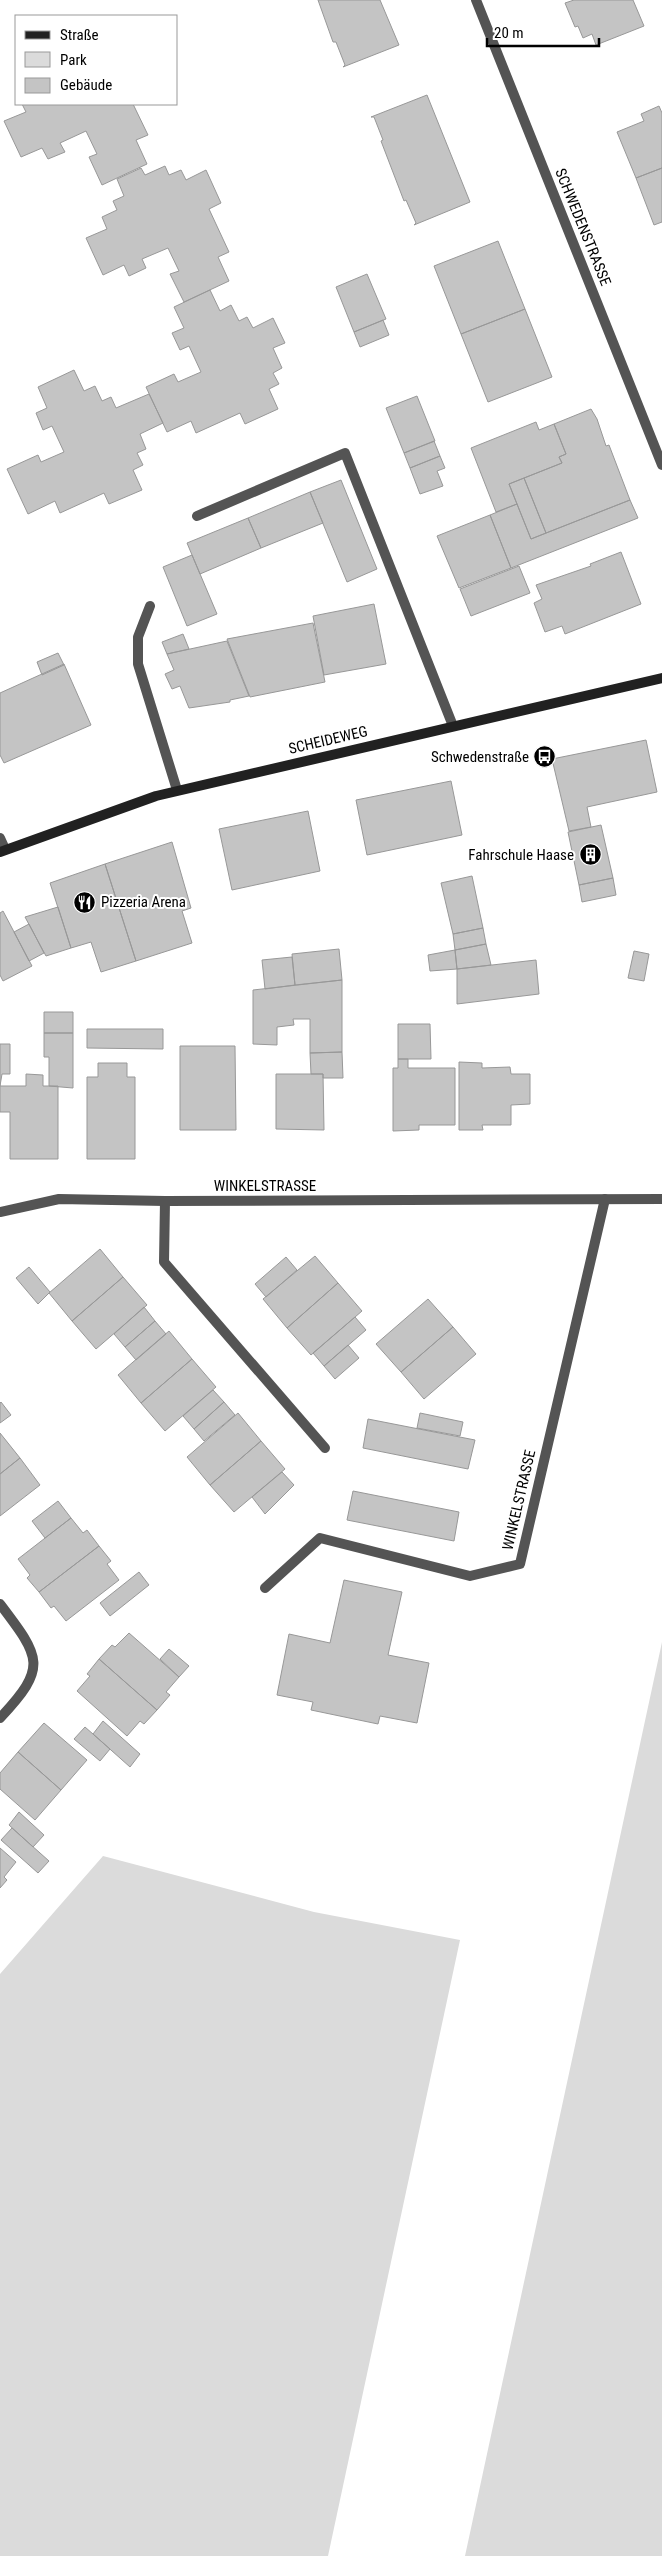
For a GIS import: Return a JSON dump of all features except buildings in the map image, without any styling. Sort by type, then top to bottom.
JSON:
[{"type":"street","name":"SCHWEDENSTRASSE","points":[[476,0],[662,465]]},
{"type":"street","points":[[196,516],[345,453],[453,726]]},
{"type":"street","points":[[150,606],[138,638],[138,664],[177,790]]},
{"type":"street","name":"SCHEIDEWEG","points":[[0,838],[3,851],[177,790],[662,678]]},
{"type":"street","name":"WINKELSTRASSE","points":[[0,1212],[59,1199],[165,1201],[662,1199]]},
{"type":"street","name":"WINKELSTRASSE","points":[[265,1588],[320,1538],[470,1576],[520,1564],[606,1199]]},
{"type":"street","points":[[165,1201],[164,1262],[325,1448]]},
{"type":"street","points":[[0,1604],[20,1631],[32,1652],[33,1675],[23,1693],[0,1718]]},
{"type":"green space","points":[[662,1642],[662,2556],[465,2556]]},
{"type":"green space","points":[[103,1856],[314,1912],[460,1940],[328,2556],[0,2556],[0,1974]]},
{"type":"place","name":"Schwedenstraße","points":[[545,757]]},
{"type":"place","name":"Fahrschule Haase","points":[[590,855]]},
{"type":"place","name":"Pizzeria Arena","points":[[85,902]]}]
